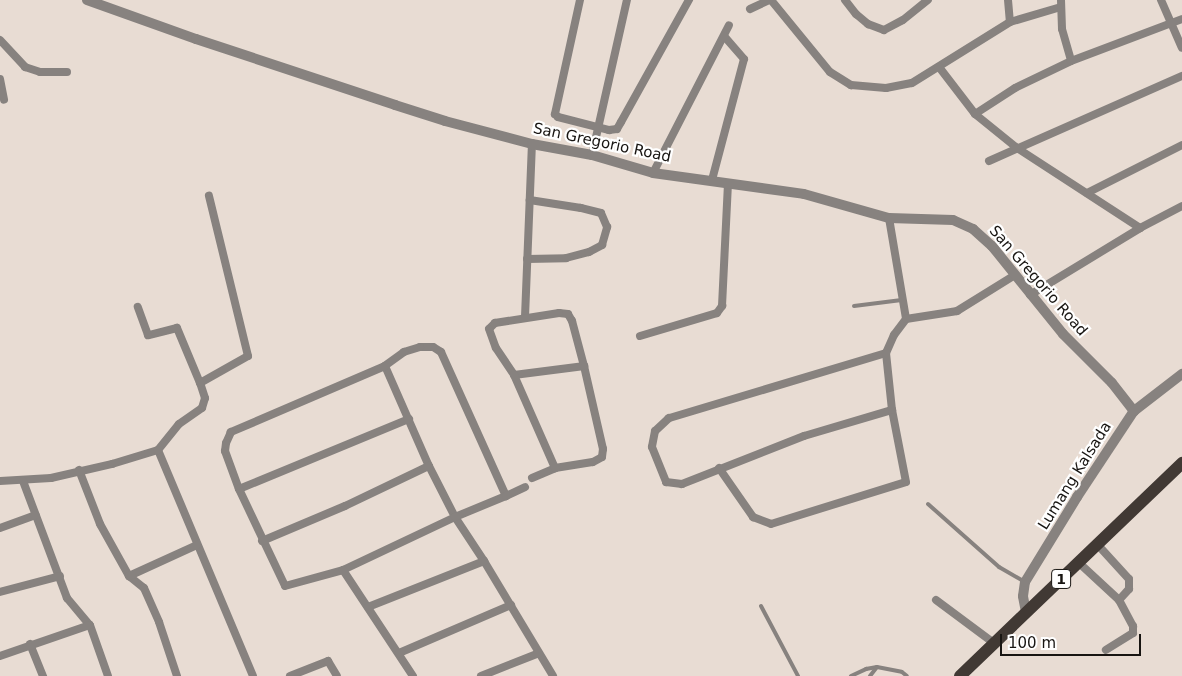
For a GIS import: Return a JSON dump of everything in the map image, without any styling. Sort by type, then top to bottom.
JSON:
[{"type":"main road","name":"1","points":[[966,674],[1078,562],[1181,468]]},
{"type":"street","name":"San Gregorio Road","points":[[87,0],[196,39],[403,108],[532,144],[592,155],[654,173],[804,194],[889,218],[953,220],[973,229],[992,246],[1030,295],[1134,411]]},
{"type":"street","points":[[580,0],[554,114],[558,117],[617,130],[689,0]]},
{"type":"street","points":[[592,155],[626,0]]},
{"type":"street","points":[[750,9],[770,0],[830,72],[851,85],[886,88],[912,83],[1010,22],[1061,4],[1062,29],[1071,61]]},
{"type":"street","points":[[845,0],[856,14],[868,24],[884,30],[903,20],[928,0]]},
{"type":"street","points":[[1008,0],[1010,22]]},
{"type":"street","points":[[1161,0],[1182,48]]},
{"type":"street","points":[[975,114],[1015,88],[1071,61],[1182,19]]},
{"type":"street","points":[[654,173],[729,25]]},
{"type":"street","points":[[712,180],[744,59],[724,36]]},
{"type":"street","points":[[0,40],[25,68],[40,72],[67,72]]},
{"type":"street","points":[[939,67],[975,114],[1017,148],[1140,228]]},
{"type":"street","points":[[989,161],[1182,76]]},
{"type":"street","points":[[0,79],[4,100]]},
{"type":"street","points":[[525,317],[532,144]]},
{"type":"street","points":[[1088,193],[1182,145]]},
{"type":"street","points":[[640,336],[716,314],[722,306],[728,183]]},
{"type":"street","points":[[200,383],[248,356],[210,196]]},
{"type":"street","points":[[527,259],[566,258],[589,252],[602,244],[608,227],[601,214],[581,208],[530,200]]},
{"type":"street","points":[[1030,295],[1140,228],[1182,206]]},
{"type":"street","points":[[889,218],[906,319]]},
{"type":"street","points":[[719,468],[753,517],[772,524],[906,482],[892,410],[886,353],[894,335],[906,319],[957,311],[1015,275]]},
{"type":"street","points":[[0,481],[50,478],[112,464],[158,450],[179,424],[202,408],[205,398],[177,328],[148,335],[138,307]]},
{"type":"street","points":[[532,478],[555,468],[593,462],[602,457],[603,449],[584,366],[572,321],[568,314],[559,313],[525,317],[495,323],[489,329],[496,348],[514,376],[555,468]]},
{"type":"street","points":[[506,496],[441,352],[433,347],[420,347],[404,352],[386,366],[231,432],[226,451],[239,489],[285,586],[343,570],[454,517],[506,496],[525,487]]},
{"type":"street","points":[[886,353],[669,418],[655,432],[652,447],[666,482],[682,484],[804,436],[892,410]]},
{"type":"street","points":[[386,366],[429,466],[454,517],[484,561],[553,676]]},
{"type":"street","points":[[514,376],[584,366]]},
{"type":"street","name":"Lumang Kalsada","points":[[1025,582],[1134,411],[1182,374]]},
{"type":"street","points":[[239,489],[409,419]]},
{"type":"street","points":[[158,450],[253,676]]},
{"type":"street","points":[[262,540],[346,506],[429,466]]},
{"type":"street","points":[[79,470],[100,524],[129,576],[144,588],[159,622],[177,676]]},
{"type":"street","points":[[23,481],[67,598],[90,624],[108,676]]},
{"type":"street","points":[[0,528],[36,515]]},
{"type":"street","points":[[1097,544],[1129,579],[1129,589],[1119,600]]},
{"type":"street","points":[[129,576],[197,545]]},
{"type":"street","points":[[368,607],[484,561]]},
{"type":"street","points":[[1078,562],[1119,600],[1134,626],[1132,633],[1106,650]]},
{"type":"street","points":[[343,570],[413,676]]},
{"type":"street","points":[[0,592],[60,576]]},
{"type":"street","points":[[1025,582],[1023,596],[1026,612]]},
{"type":"street","points":[[936,600],[994,644]]},
{"type":"street","points":[[398,653],[511,605]]},
{"type":"street","points":[[0,656],[90,624]]},
{"type":"street","points":[[30,644],[43,676]]},
{"type":"street","points":[[481,676],[538,653]]},
{"type":"street","points":[[290,676],[328,661],[337,676]]},
{"type":"lane","points":[[854,306],[902,300]]},
{"type":"lane","points":[[928,504],[999,567],[1025,582]]},
{"type":"lane","points":[[760,606],[798,676]]},
{"type":"lane","points":[[870,676],[877,667]]},
{"type":"lane","points":[[851,676],[866,669],[877,667],[902,672],[907,676]]}]
